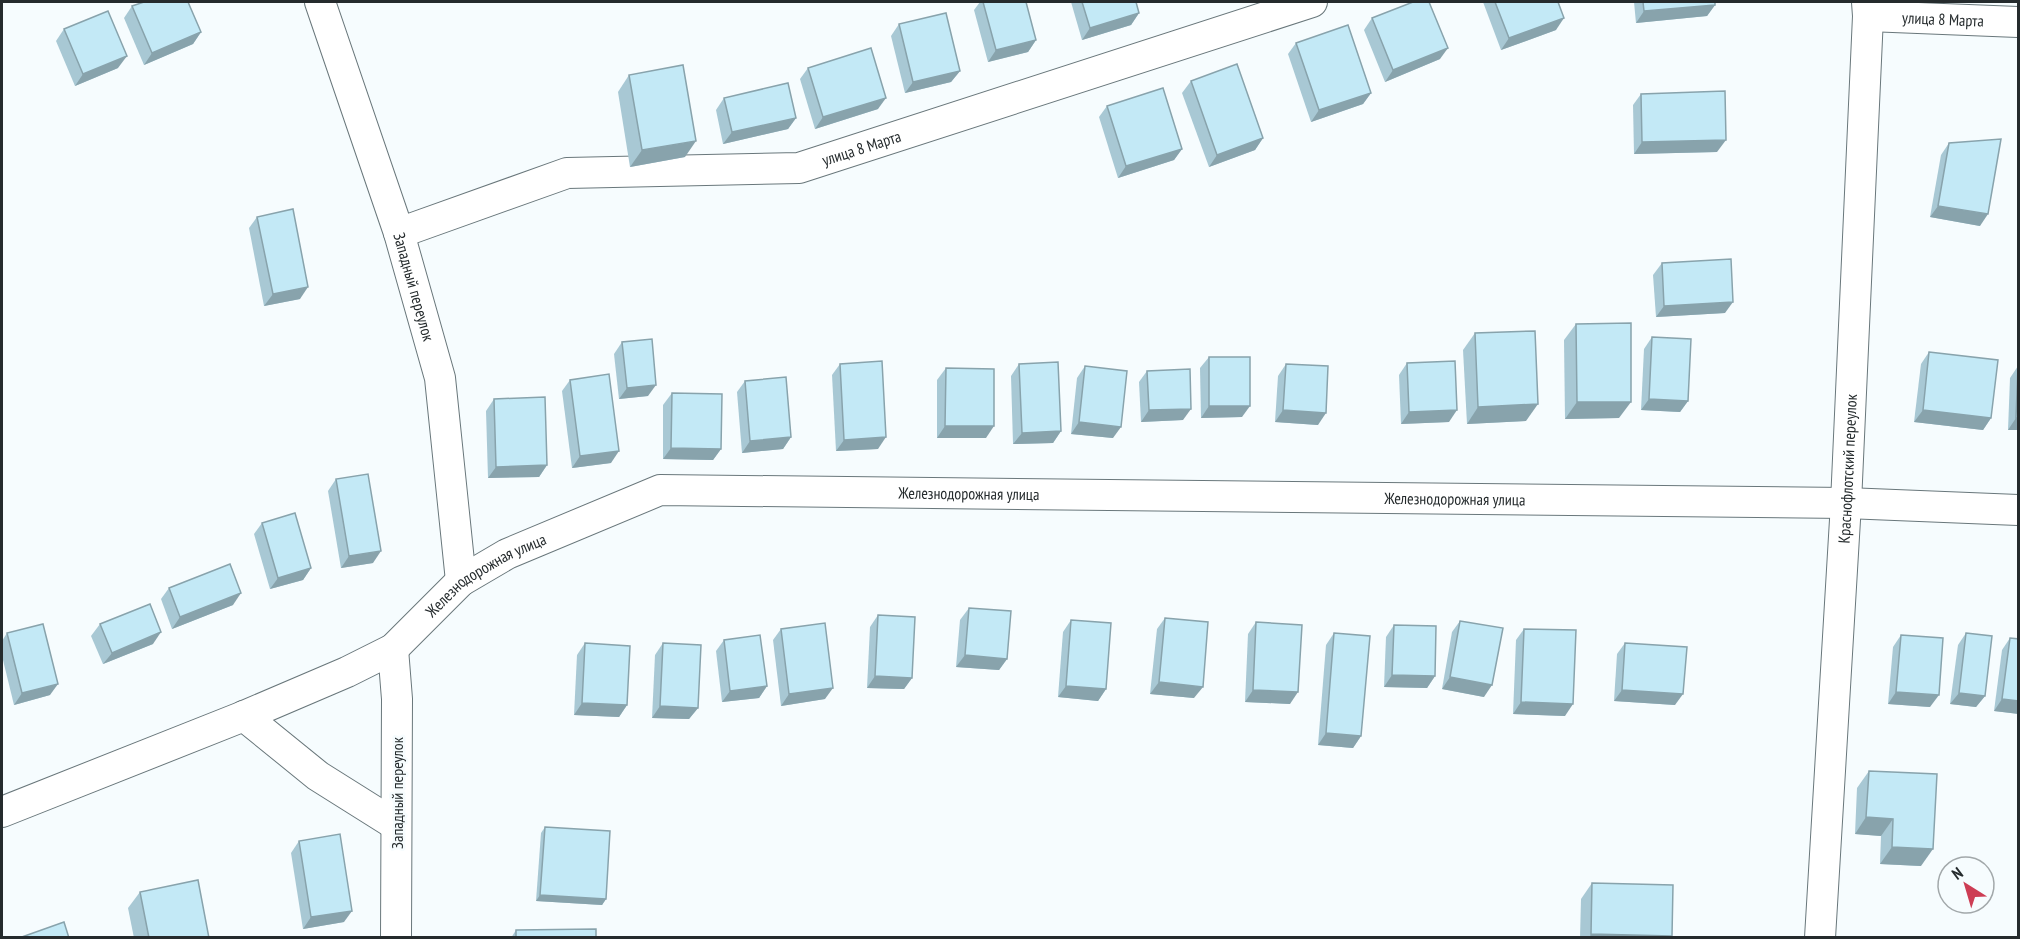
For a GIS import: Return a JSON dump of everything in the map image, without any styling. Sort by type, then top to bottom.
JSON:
[{"type":"street","name":"Западный переулок","points":[[320,2],[399,233],[440,378],[461,581]]},
{"type":"street","name":"улица 8 Марта","points":[[399,233],[567,173],[799,168],[1312,2]]},
{"type":"street","name":"улица 8 Марта","points":[[1868,9],[2019,22]]},
{"type":"street","name":"Краснофлотский переулок","points":[[1820,938],[1846,503],[1868,9]]},
{"type":"street","name":"Железнодорожная улица","points":[[2,812],[244,716],[347,672],[393,649],[461,581],[507,554],[660,490],[1846,503],[2019,510]]},
{"type":"street","name":"Западный переулок","points":[[393,649],[397,699],[396,938]]},
{"type":"street","points":[[244,716],[318,776],[396,825]]},
{"type":"building","points":[[144,2],[188,2],[201,32],[152,53],[132,6]]},
{"type":"building","points":[[983,2],[1026,2],[1036,40],[996,50]]},
{"type":"building","points":[[1082,2],[1136,2],[1139,13],[1090,28]]},
{"type":"building","points":[[1413,2],[1429,2],[1448,48],[1393,70],[1372,18]]},
{"type":"building","points":[[1495,2],[1558,2],[1564,18],[1509,38]]},
{"type":"building","points":[[1643,2],[1715,2],[1715,5],[1644,11]]},
{"type":"building","points":[[108,11],[127,56],[83,74],[64,29]]},
{"type":"building","points":[[946,13],[960,71],[913,82],[899,24]]},
{"type":"building","points":[[1348,25],[1371,93],[1319,110],[1296,43]]},
{"type":"building","points":[[871,48],[886,98],[823,117],[808,68]]},
{"type":"building","points":[[1237,64],[1263,138],[1217,155],[1191,81]]},
{"type":"building","points":[[683,65],[696,141],[642,150],[629,75]]},
{"type":"building","points":[[788,83],[796,118],[732,132],[724,98]]},
{"type":"building","points":[[1163,88],[1182,149],[1126,166],[1107,106]]},
{"type":"building","points":[[1725,91],[1726,140],[1642,142],[1641,94]]},
{"type":"building","points":[[2001,139],[1988,214],[1938,206],[1949,143]]},
{"type":"building","points":[[293,209],[308,287],[273,294],[257,217]]},
{"type":"building","points":[[1731,259],[1733,302],[1664,306],[1662,263]]},
{"type":"building","points":[[1631,323],[1631,402],[1577,402],[1576,324]]},
{"type":"building","points":[[1535,331],[1538,404],[1478,407],[1475,333]]},
{"type":"building","points":[[1652,337],[1691,339],[1688,401],[1649,399]]},
{"type":"building","points":[[652,339],[656,385],[627,388],[622,342]]},
{"type":"building","points":[[1929,352],[1998,360],[1991,418],[1923,410]]},
{"type":"building","points":[[1209,357],[1250,357],[1250,406],[1209,406]]},
{"type":"building","points":[[882,361],[886,437],[844,440],[840,364]]},
{"type":"building","points":[[1455,361],[1457,410],[1409,412],[1407,363]]},
{"type":"building","points":[[1058,362],[1061,431],[1022,433],[1019,364]]},
{"type":"building","points":[[1286,364],[1328,366],[1326,413],[1283,410]]},
{"type":"building","points":[[1085,366],[1127,371],[1121,427],[1079,422]]},
{"type":"building","points":[[2018,366],[2019,418],[2016,418]]},
{"type":"building","points":[[946,368],[994,369],[994,426],[945,426]]},
{"type":"building","points":[[1190,369],[1191,409],[1149,410],[1147,371]]},
{"type":"building","points":[[609,374],[619,451],[580,456],[570,380]]},
{"type":"building","points":[[786,377],[791,437],[750,441],[745,381]]},
{"type":"building","points":[[672,393],[722,394],[721,449],[671,448]]},
{"type":"building","points":[[545,397],[547,465],[496,467],[494,399]]},
{"type":"building","points":[[368,474],[381,551],[349,556],[336,479]]},
{"type":"building","points":[[295,513],[311,568],[278,578],[262,523]]},
{"type":"building","points":[[230,564],[241,593],[180,617],[169,588]]},
{"type":"building","points":[[150,604],[161,632],[112,653],[100,624]]},
{"type":"building","points":[[969,608],[1011,611],[1007,659],[965,655]]},
{"type":"building","points":[[878,615],[915,617],[912,678],[875,676]]},
{"type":"building","points":[[1165,618],[1208,622],[1203,687],[1159,682]]},
{"type":"building","points":[[1071,620],[1111,623],[1106,689],[1066,686]]},
{"type":"building","points":[[1460,621],[1503,628],[1492,685],[1450,677]]},
{"type":"building","points":[[1256,622],[1302,625],[1298,692],[1253,690]]},
{"type":"building","points":[[825,623],[833,688],[789,694],[781,629]]},
{"type":"building","points":[[43,624],[58,684],[22,693],[7,633]]},
{"type":"building","points":[[1394,625],[1436,626],[1435,676],[1392,675]]},
{"type":"building","points":[[1524,629],[1576,630],[1573,704],[1521,702]]},
{"type":"building","points":[[1334,633],[1370,636],[1361,736],[1326,733]]},
{"type":"building","points":[[1966,633],[1992,636],[1985,696],[1959,693]]},
{"type":"building","points":[[760,635],[767,686],[730,691],[724,640]]},
{"type":"building","points":[[1901,635],[1943,638],[1939,695],[1896,692]]},
{"type":"building","points":[[2010,638],[2019,639],[2019,701],[2002,699]]},
{"type":"building","points":[[585,643],[630,646],[627,705],[582,703]]},
{"type":"building","points":[[663,643],[701,645],[698,708],[660,706]]},
{"type":"building","points":[[1625,643],[1687,647],[1683,694],[1622,690]]},
{"type":"building","points":[[1869,771],[1937,774],[1933,849],[1892,847],[1893,819],[1866,817]]},
{"type":"building","points":[[545,827],[610,831],[606,899],[540,895]]},
{"type":"building","points":[[340,834],[352,911],[311,917],[299,841]]},
{"type":"building","points":[[198,880],[209,938],[149,938],[140,892]]},
{"type":"building","points":[[1592,883],[1673,885],[1672,936],[1591,934]]},
{"type":"building","points":[[64,922],[69,938],[19,938]]},
{"type":"building","points":[[596,929],[596,938],[516,938],[516,930]]}]
